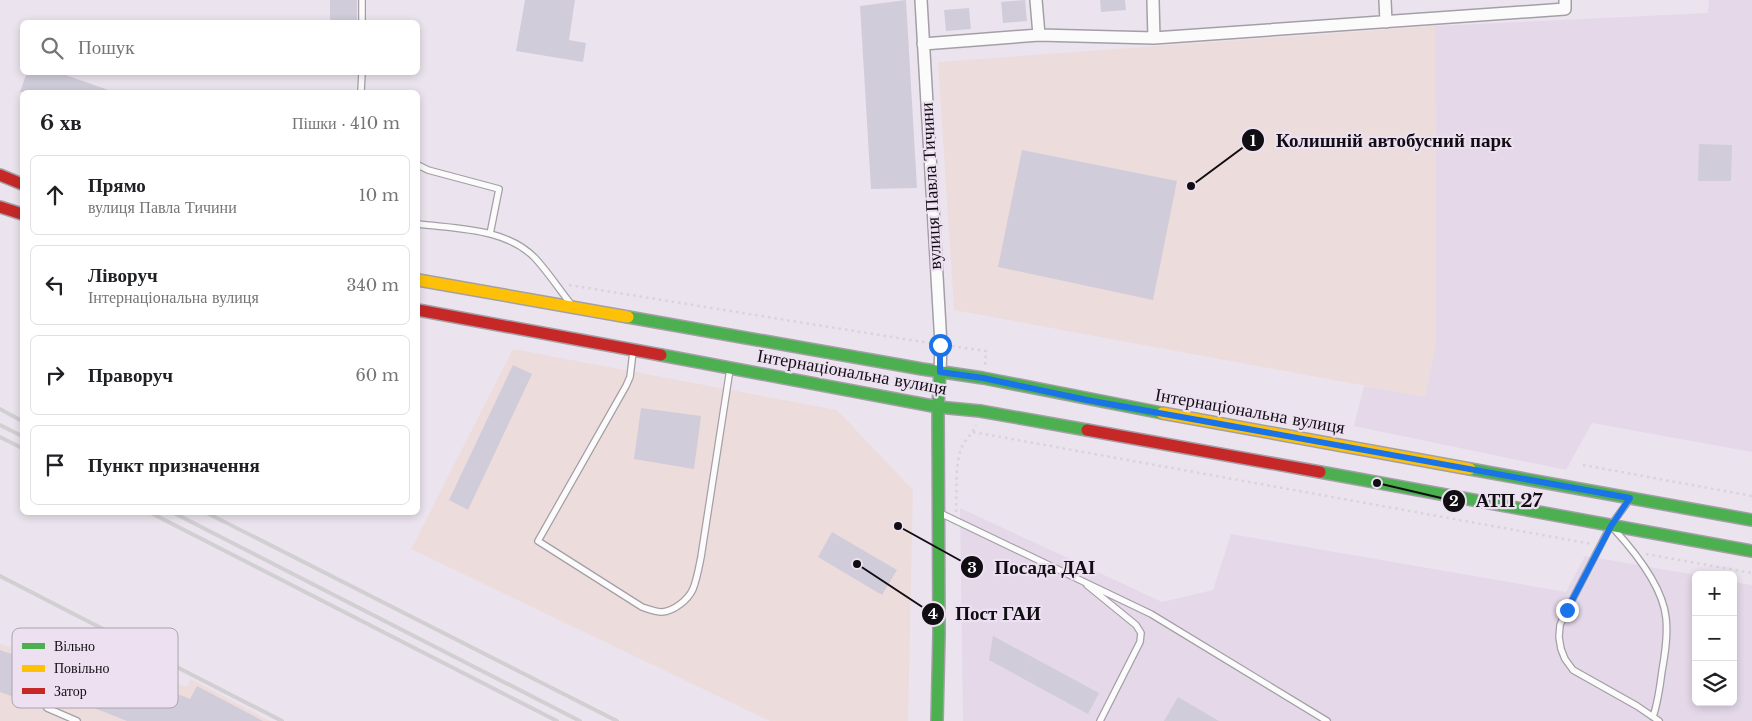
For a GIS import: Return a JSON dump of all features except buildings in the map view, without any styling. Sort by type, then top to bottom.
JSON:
[{"type":"main road","points":[[0,175],[20,183]]},
{"type":"main road","points":[[0,207],[20,213]]},
{"type":"main road","name":"Інтернаціональна вулиця","points":[[420,280],[983,378],[1087,400],[1752,520]]},
{"type":"main road","name":"Інтернаціональна вулиця","points":[[420,310],[938,407],[980,411],[1752,551]]},
{"type":"main road","points":[[937,721],[939,634],[938,407],[940,372]]},
{"type":"street","name":"вулиця Павла Тичини","points":[[921,0],[940,372]]},
{"type":"street","points":[[1036,0],[1040,35]]},
{"type":"street","points":[[1153,0],[1154,38]]},
{"type":"street","points":[[1385,0],[1386,22]]},
{"type":"street","points":[[923,44],[1040,35],[1154,38],[1386,22],[1565,5]]},
{"type":"lane","points":[[362,0],[362,20]]},
{"type":"lane","points":[[361,90],[362,75]]},
{"type":"lane","points":[[420,166],[428,170],[499,190],[490,234]]},
{"type":"lane","points":[[420,224],[490,234],[513,242],[535,258],[574,308]]},
{"type":"lane","points":[[634,350],[630,377],[626,386],[538,542],[642,608],[662,612],[672,609],[686,599],[693,588],[702,557],[730,368]]},
{"type":"lane","points":[[1630,498],[1600,545],[1560,624],[1559,637],[1561,650],[1573,670],[1637,706],[1659,721]]},
{"type":"lane","points":[[939,513],[1151,614],[1327,721]]},
{"type":"lane","points":[[1611,526],[1634,551],[1662,600],[1666,616],[1666,648],[1657,705],[1653,717]]},
{"type":"lane","points":[[1078,578],[1136,625],[1141,633],[1140,642],[1100,721]]},
{"type":"lane","points":[[47,708],[77,721]]},
{"type":"path","points":[[554,282],[986,351],[983,378]]},
{"type":"path","points":[[956,521],[957,474],[960,451],[973,432],[980,411]]},
{"type":"path","points":[[973,432],[1600,545]]},
{"type":"path","points":[[1582,465],[1752,496]]},
{"type":"path","points":[[1634,551],[1752,573]]},
{"type":"shaded area","points":[[1709,0],[1752,0],[1752,452],[1592,423],[1566,470],[1354,426],[1364,386],[1425,397],[1436,343],[1435,26],[1708,13]]},
{"type":"shaded area","points":[[1435,26],[1436,343],[1425,397],[954,310],[938,62]]},
{"type":"shaded area","points":[[513,349],[837,410],[913,490],[908,721],[770,721],[411,549]]},
{"type":"shaded area","points":[[960,508],[1162,602],[1213,590],[1231,534],[1566,592],[1585,556],[1692,574],[1692,706],[1737,706],[1737,583],[1752,585],[1752,721],[963,721]]},
{"type":"shaded area","points":[[0,644],[12,648],[12,708],[178,708],[178,683],[187,687],[191,679],[270,721],[0,721]]},
{"type":"railway","points":[[0,409],[20,420]]},
{"type":"railway","points":[[0,425],[20,435]]},
{"type":"railway","points":[[0,437],[20,447]]},
{"type":"railway","points":[[155,515],[557,721]]},
{"type":"railway","points":[[178,515],[580,721]]},
{"type":"railway","points":[[211,515],[617,721]]},
{"type":"railway","points":[[0,576],[101,628]]},
{"type":"railway","points":[[178,668],[282,721]]},
{"type":"traffic: fast","points":[[628,317],[983,378],[1162,413]]},
{"type":"traffic: fast","points":[[661,355],[938,407],[980,411],[1087,430]]},
{"type":"traffic: fast","points":[[937,721],[939,634],[938,407],[940,371]]},
{"type":"traffic: fast","points":[[1470,469],[1752,520]]},
{"type":"traffic: fast","points":[[1320,472],[1752,551]]},
{"type":"traffic: slow","points":[[420,280],[628,317]]},
{"type":"traffic: slow","points":[[1162,413],[1470,469]]},
{"type":"traffic: jam","points":[[0,175],[20,183]]},
{"type":"traffic: jam","points":[[0,207],[20,213]]},
{"type":"traffic: jam","points":[[420,310],[661,355]]},
{"type":"traffic: jam","points":[[1087,430],[1320,472]]},
{"type":"place","name":"Колишній автобусний парк","points":[[1191,186]]},
{"type":"place","name":"АТП 27","points":[[1377,483]]},
{"type":"place","name":"Посада ДАІ","points":[[898,526]]},
{"type":"place","name":"Пост ГАИ","points":[[857,564]]},
{"type":"route","points":[[940,345],[940,372],[983,378],[1087,400],[1630,498],[1611,526],[1567,610]]}]
